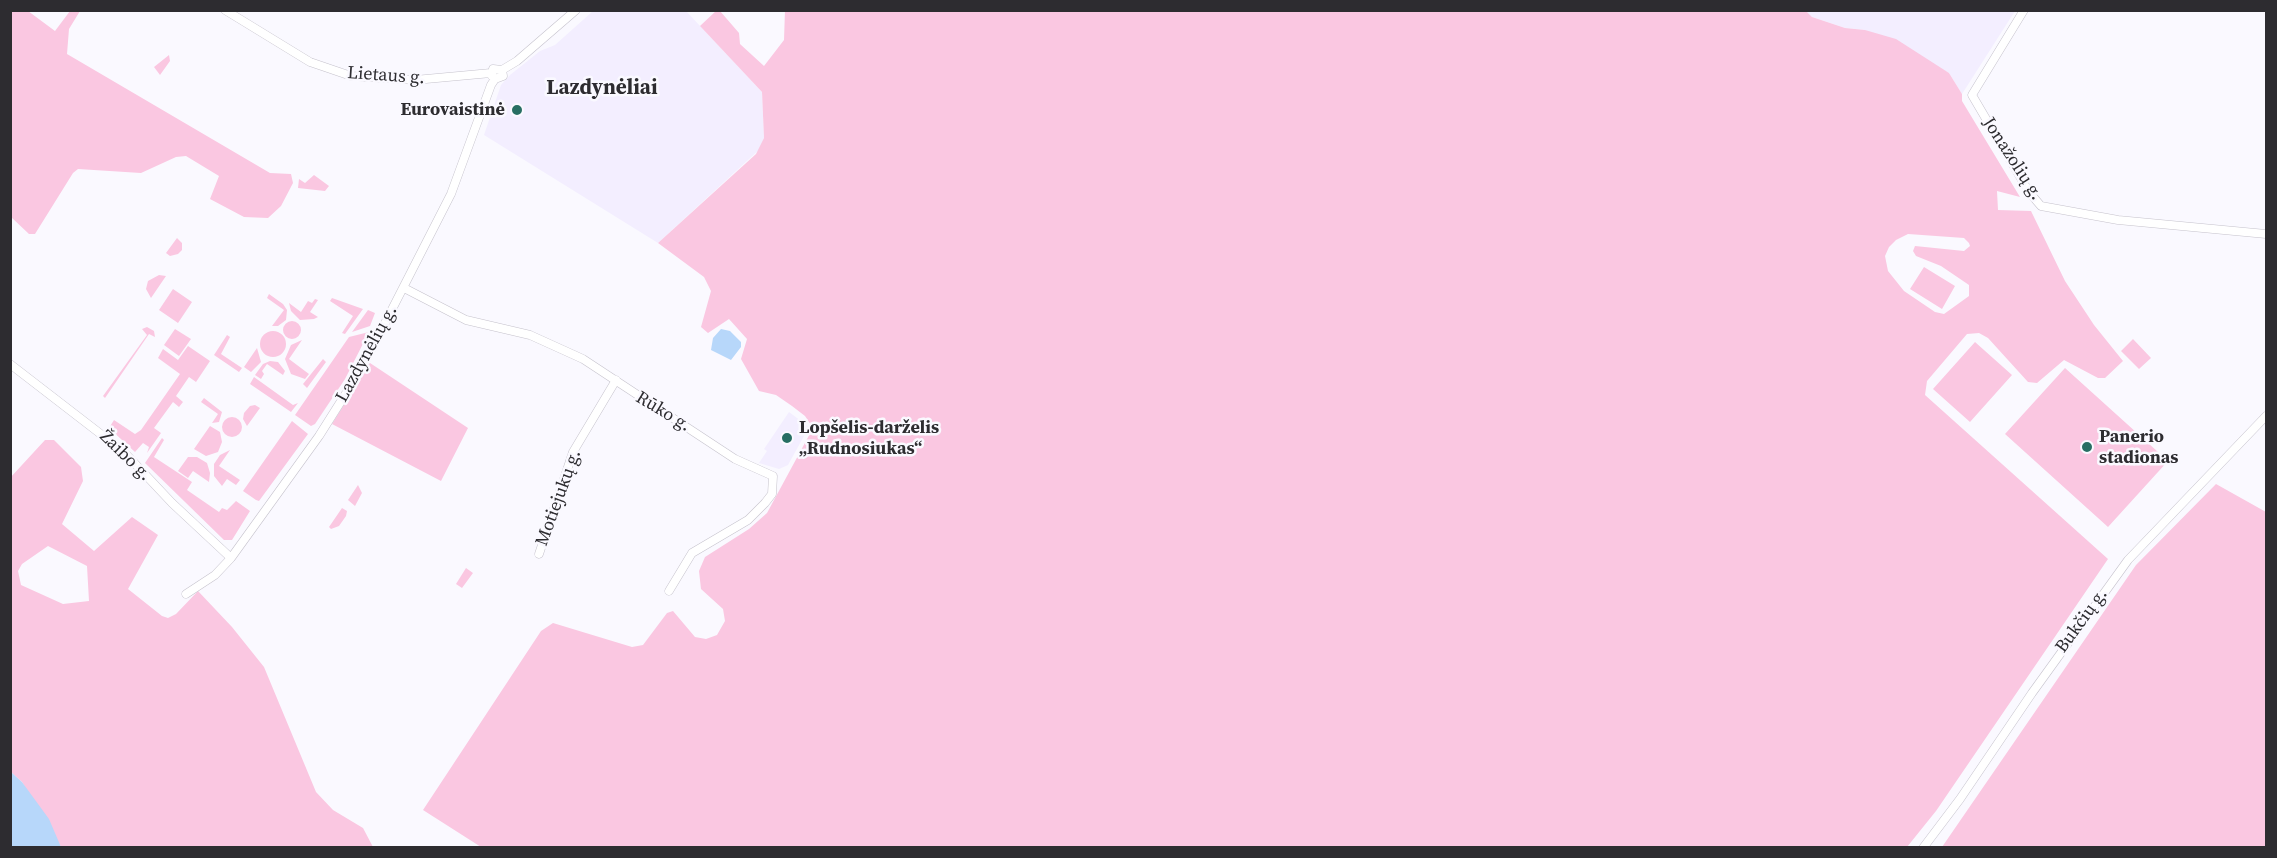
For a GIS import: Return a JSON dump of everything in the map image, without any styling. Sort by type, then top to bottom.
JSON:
[{"type":"street","name":"Lietaus g.","points":[[225,10],[310,62],[351,76],[415,80],[493,76]]},
{"type":"street","name":"Lazdynėlių g.","points":[[186,594],[215,575],[231,558],[332,416],[362,368],[451,194],[493,76],[503,76],[502,69],[517,61],[576,10]]},
{"type":"street","name":"Jonažolių g.","points":[[2024,10],[1972,95],[2034,199],[2048,208],[2086,216],[2266,234]]},
{"type":"street","name":"Rūko g.","points":[[404,288],[466,320],[549,342],[601,369],[628,391],[735,459],[773,476],[772,494],[765,503],[748,520],[692,553],[669,591]]},
{"type":"street","name":"Žaibo g.","points":[[10,364],[118,446],[172,503],[231,558]]},
{"type":"street","name":"Motiejukų g.","points":[[538,554],[573,452],[616,380]]},
{"type":"street","name":"Bukčių g.","points":[[1923,848],[2128,560],[2266,416]]},
{"type":"shaded area","points":[[717,10],[720,11],[739,33],[740,44],[764,66],[784,40],[785,10],[1805,10],[1812,17],[1845,28],[1865,30],[1896,39],[1949,73],[1962,94],[1962,101],[2020,197],[1997,191],[1998,210],[2031,211],[2065,281],[2094,325],[2123,361],[2105,378],[2098,378],[2064,360],[2037,383],[2028,382],[1988,338],[1979,333],[1967,334],[1927,381],[1925,395],[2108,559],[1936,811],[1907,847],[481,847],[423,810],[541,631],[553,623],[632,647],[643,645],[667,613],[673,611],[695,637],[706,639],[717,635],[725,621],[723,609],[701,589],[699,571],[705,557],[749,529],[767,513],[813,428],[805,416],[776,395],[759,391],[741,359],[747,339],[729,319],[708,333],[701,327],[711,291],[704,277],[658,243],[756,154],[764,138],[762,92],[700,26]],"holes":[[[1908,234],[1964,238],[1970,246],[1964,251],[1915,246],[1913,251],[1916,256],[1941,266],[1969,285],[1969,296],[1944,314],[1935,312],[1904,291],[1888,271],[1885,256],[1889,247],[1896,240]]]},
{"type":"shaded area","points":[[10,11],[28,11],[55,31],[70,11],[80,11],[69,29],[67,54],[270,173],[291,174],[293,183],[281,206],[268,218],[244,217],[210,199],[219,176],[186,156],[176,157],[141,173],[78,169],[73,173],[35,234],[29,234],[11,217]]},
{"type":"shaded area","points":[[593,11],[686,11],[762,92],[764,138],[761,148],[658,243],[484,135],[501,85],[540,51],[555,45]]},
{"type":"shaded area","points":[[1805,11],[2015,11],[1962,94],[1949,73],[1865,30],[1845,28],[1812,17]]},
{"type":"shaded area","points":[[169,55],[170,61],[160,75],[154,67]]},
{"type":"shaded area","points":[[314,175],[329,186],[325,191],[298,188],[299,179],[305,183]]},
{"type":"shaded area","points":[[177,238],[182,243],[182,250],[170,256],[166,253]]},
{"type":"shaded area","points":[[1924,267],[1955,286],[1942,309],[1910,289]]},
{"type":"shaded area","points":[[159,275],[166,276],[151,298],[146,289],[148,281]]},
{"type":"shaded area","points":[[173,289],[192,302],[178,323],[159,310]]},
{"type":"shaded area","points":[[269,294],[283,304],[287,310],[286,320],[278,326],[272,326],[284,310],[267,298]]},
{"type":"shaded area","points":[[332,298],[363,309],[345,334],[342,333],[353,316],[330,301]]},
{"type":"shaded area","points":[[315,299],[318,300],[310,312],[318,317],[314,319],[300,320],[291,311],[289,303],[301,312],[308,301],[312,303]]},
{"type":"shaded area","points":[[368,310],[375,313],[370,326],[352,332]]},
{"type":"shaded area","points":[[292,321],[298,324],[301,330],[298,336],[292,339],[286,336],[283,330],[286,324]]},
{"type":"shaded area","points":[[147,327],[154,331],[155,337],[149,334],[105,398],[103,396],[147,335],[142,329]]},
{"type":"shaded area","points":[[175,329],[191,339],[179,356],[164,345]]},
{"type":"shaded area","points":[[273,331],[282,335],[286,344],[282,353],[273,357],[264,353],[260,344],[264,335]]},
{"type":"shaded area","points":[[369,332],[345,379],[315,424],[311,426],[295,415],[349,337]]},
{"type":"shaded area","points":[[227,335],[230,337],[221,354],[242,368],[239,372],[214,355]]},
{"type":"shaded area","points":[[2133,339],[2151,358],[2139,369],[2121,351]]},
{"type":"shaded area","points":[[302,340],[289,359],[309,374],[305,379],[291,374],[285,359],[291,345]]},
{"type":"shaded area","points":[[1975,342],[2012,375],[1970,422],[1933,389]]},
{"type":"shaded area","points":[[188,346],[210,361],[196,382],[189,377],[176,396],[183,402],[179,407],[173,402],[154,428],[161,433],[147,453],[149,447],[143,443],[135,452],[109,428],[114,420],[135,434],[141,430],[180,374],[158,358],[163,349],[178,360]]},
{"type":"shaded area","points":[[257,348],[261,362],[251,372],[244,367]]},
{"type":"shaded area","points":[[323,359],[326,362],[307,388],[303,384]]},
{"type":"shaded area","points":[[270,361],[278,362],[285,371],[283,375],[267,364],[262,371],[264,374],[261,379],[255,375],[263,364]]},
{"type":"shaded area","points":[[370,363],[468,428],[441,481],[332,424]]},
{"type":"shaded area","name":"Panerio stadionas","points":[[2065,368],[2168,461],[2108,527],[2005,434]]},
{"type":"shaded area","points":[[254,377],[293,405],[298,403],[291,412],[250,384]]},
{"type":"shaded area","points":[[204,398],[222,412],[219,422],[212,423],[218,414],[201,402]]},
{"type":"shaded area","points":[[255,405],[260,408],[247,426],[243,419],[244,413],[250,406]]},
{"type":"shaded area","name":"Lopšelis-darželis „Rudnosiukas“","points":[[789,412],[809,427],[788,465],[779,469],[759,463],[767,451],[764,449]]},
{"type":"shaded area","points":[[232,417],[239,420],[242,427],[239,434],[232,437],[225,434],[222,427],[225,420]]},
{"type":"shaded area","points":[[292,421],[308,434],[259,501],[256,500],[243,491]]},
{"type":"shaded area","points":[[210,426],[220,432],[222,442],[218,452],[206,456],[194,449]]},
{"type":"shaded area","points":[[162,438],[164,440],[154,457],[192,482],[187,490],[219,512],[222,508],[227,510],[236,501],[250,511],[232,540],[224,540],[145,463]]},
{"type":"shaded area","points":[[45,440],[54,440],[81,467],[83,481],[62,524],[94,551],[132,517],[158,535],[128,589],[162,616],[168,618],[176,614],[198,591],[232,627],[264,667],[316,792],[333,810],[363,828],[373,847],[61,847],[22,782],[11,772],[10,478]],"holes":[[[48,546],[87,566],[89,601],[63,604],[21,585],[18,571],[22,564]]]},
{"type":"shaded area","points":[[230,450],[219,466],[240,480],[236,485],[227,479],[222,486],[214,476],[214,464],[220,455]]},
{"type":"shaded area","points":[[188,457],[197,457],[207,463],[210,473],[209,482],[193,471],[188,478],[178,471]]},
{"type":"shaded area","points":[[2216,484],[2266,512],[2266,847],[1942,847],[2136,565]]},
{"type":"shaded area","points":[[358,485],[362,493],[355,506],[348,500]]},
{"type":"shaded area","points":[[342,508],[347,511],[346,516],[339,526],[331,529],[329,527]]},
{"type":"shaded area","points":[[466,568],[473,573],[462,588],[456,584]]},
{"type":"water","points":[[721,329],[730,331],[741,342],[741,347],[731,360],[711,350],[713,338]]},
{"type":"water","points":[[11,772],[22,782],[49,819],[61,847],[11,847]]},
{"type":"place","name":"Eurovaistinė","points":[[517,110]]},
{"type":"place","name":"Lopšelis-darželis „Rudnosiukas“","points":[[787,438]]},
{"type":"place","name":"Panerio stadionas","points":[[2087,447]]},
{"type":"district","name":"Lazdynėliai","points":[[602,89]]}]
